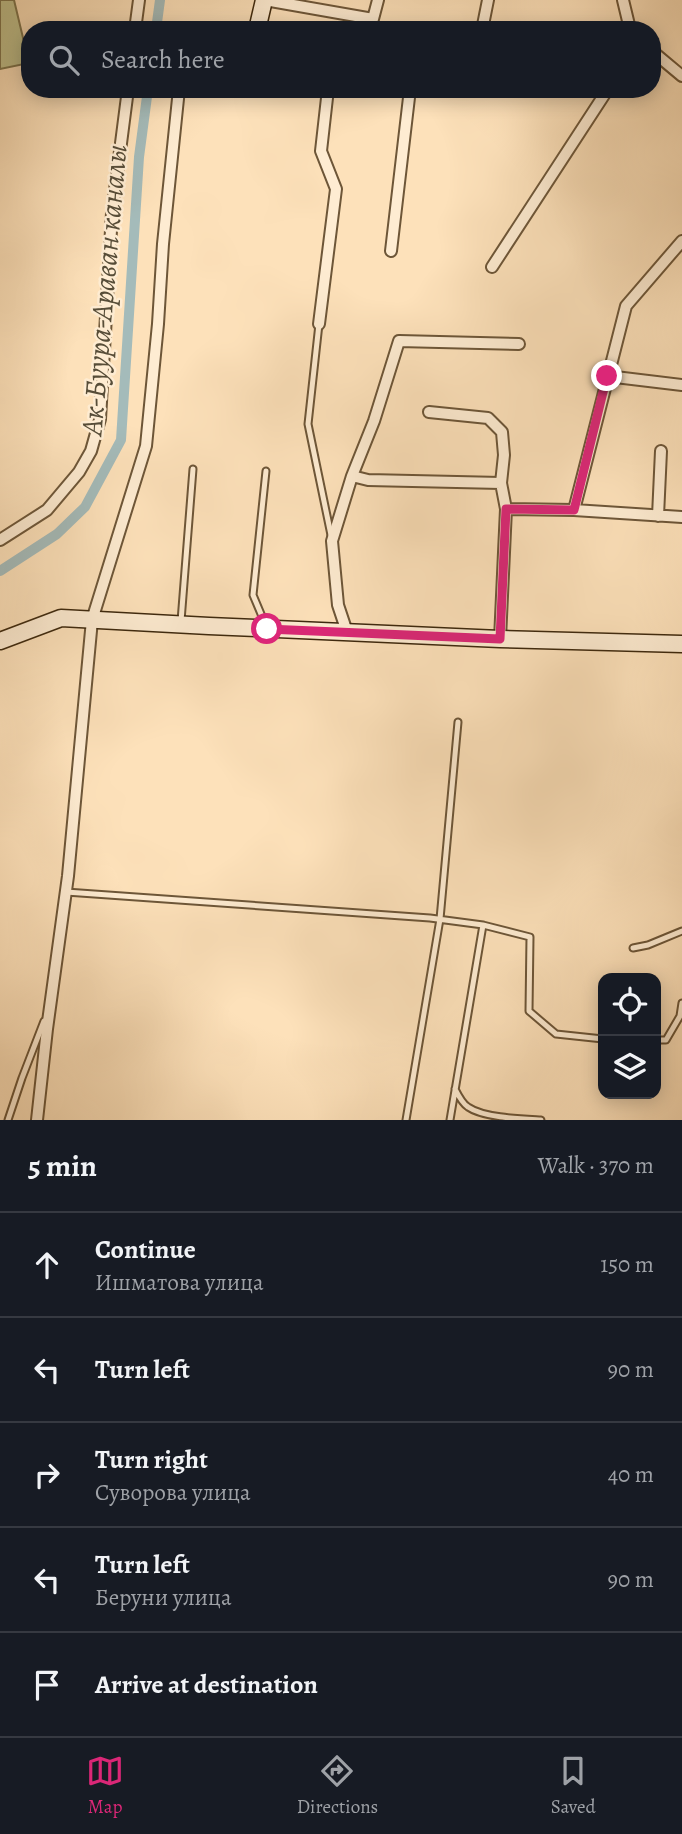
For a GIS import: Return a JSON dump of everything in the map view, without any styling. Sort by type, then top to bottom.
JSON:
[{"type":"main road","points":[[259,21],[264,0]]},
{"type":"main road","points":[[0,641],[61,618],[500,639],[682,644]]},
{"type":"street","points":[[136,21],[139,0]]},
{"type":"street","points":[[264,0],[373,19],[378,0]]},
{"type":"street","points":[[484,21],[488,0]]},
{"type":"street","points":[[623,0],[628,21]]},
{"type":"street","points":[[661,58],[682,76]]},
{"type":"street","points":[[0,540],[47,510],[79,472],[91,451],[100,419],[113,214],[127,98]]},
{"type":"street","points":[[37,1120],[66,892],[92,620],[146,446],[178,98]]},
{"type":"street","points":[[319,324],[336,189],[321,151],[327,98]]},
{"type":"street","points":[[391,251],[409,98]]},
{"type":"street","points":[[492,267],[602,98]]},
{"type":"street","points":[[574,510],[626,306],[682,241]]},
{"type":"street","points":[[347,632],[338,605],[332,541],[399,341],[519,344]]},
{"type":"street","points":[[607,376],[682,385]]},
{"type":"street","points":[[429,412],[488,418],[502,432],[504,455],[501,483],[506,509],[500,639]]},
{"type":"street","points":[[658,516],[660,451]]},
{"type":"street","points":[[352,476],[368,480],[501,483]]},
{"type":"street","points":[[506,509],[682,517]]},
{"type":"lane","points":[[319,324],[308,424],[332,541]]},
{"type":"lane","points":[[180,624],[193,469]]},
{"type":"lane","points":[[266,471],[253,595],[267,629]]},
{"type":"lane","points":[[405,1120],[440,919],[458,722]]},
{"type":"lane","points":[[66,892],[440,919],[483,925],[530,937],[529,1011],[556,1034],[598,1038]]},
{"type":"lane","points":[[450,1120],[483,925]]},
{"type":"lane","points":[[633,948],[682,931]]},
{"type":"lane","points":[[661,1040],[666,1040],[680,1016],[682,1003]]},
{"type":"lane","points":[[8,1120],[50,1004]]},
{"type":"lane","points":[[455,1089],[467,1107],[508,1118],[541,1120]]},
{"type":"green space","points":[[0,0],[14,0],[21,29],[21,65],[0,69]]},
{"type":"waterway","name":"Ак-Буура-Араван каналы","points":[[157,21],[160,0]]},
{"type":"waterway","name":"Ак-Буура-Араван каналы","points":[[0,571],[57,534],[85,507],[121,440],[139,157],[147,98]]},
{"type":"route","points":[[267,629],[500,639],[506,509],[574,510],[607,376]]}]
